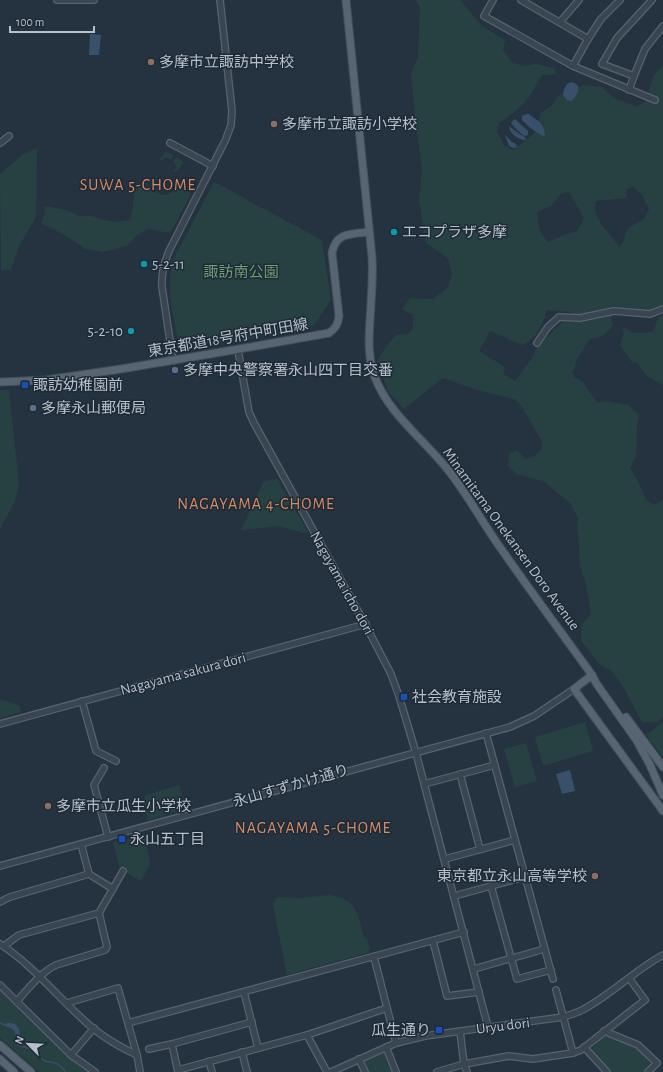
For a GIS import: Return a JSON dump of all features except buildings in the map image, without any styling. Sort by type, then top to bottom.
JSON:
[{"type":"main road","name":"Minamitama Onekansen Doro Avenue","points":[[346,0],[369,232],[372,279],[369,350],[374,375],[384,397],[396,414],[423,441],[456,481],[493,537],[592,675],[636,741],[653,771],[663,795]]},
{"type":"main road","name":"東京都道18号府中町田線","points":[[0,382],[46,380],[174,361],[322,335],[334,329],[338,324],[339,316],[332,253],[333,246],[340,238],[347,235],[369,232]]},
{"type":"main road","name":"Minamitama Onekansen Doro Avenue","points":[[592,675],[599,681],[663,767]]},
{"type":"main road","points":[[592,675],[574,689],[663,811]]},
{"type":"main road","points":[[0,1045],[31,1072]]},
{"type":"main road","points":[[0,1059],[14,1072]]},
{"type":"street","points":[[57,0],[94,0]]},
{"type":"street","points":[[174,361],[162,287],[161,277],[164,264],[169,251],[229,132],[232,111],[220,0]]},
{"type":"street","points":[[493,0],[484,16],[573,66],[655,100]]},
{"type":"street","points":[[522,0],[588,39]]},
{"type":"street","points":[[560,22],[579,0]]},
{"type":"street","points":[[573,66],[601,19],[620,0]]},
{"type":"street","points":[[634,76],[602,64],[617,38],[652,0]]},
{"type":"street","points":[[629,90],[645,49],[662,30]]},
{"type":"street","points":[[0,143],[9,136]]},
{"type":"street","points":[[170,143],[213,166]]},
{"type":"street","points":[[537,343],[548,327],[559,317],[580,318],[614,311],[650,314],[663,309]]},
{"type":"street","name":"Nagayama icho dori","points":[[238,350],[249,412],[254,423],[366,624],[391,674],[416,753],[474,969],[488,1027]]},
{"type":"street","name":"Nagayama sakura dori","points":[[0,724],[366,624]]},
{"type":"street","name":"永山すずかけ通り","points":[[0,866],[510,727],[534,716],[574,689]]},
{"type":"street","points":[[82,701],[96,751],[116,761]]},
{"type":"street","points":[[486,733],[553,980]]},
{"type":"street","points":[[424,784],[495,765]]},
{"type":"street","points":[[104,768],[94,785],[108,836]]},
{"type":"street","points":[[460,774],[480,849]]},
{"type":"street","points":[[445,859],[515,840]]},
{"type":"street","points":[[81,844],[89,874],[113,888]]},
{"type":"street","points":[[17,1002],[48,969],[56,965],[105,950],[107,947],[99,913],[123,871]]},
{"type":"street","points":[[0,902],[10,897],[89,874]]},
{"type":"street","points":[[454,896],[524,877]]},
{"type":"street","points":[[491,886],[517,979],[550,970]]},
{"type":"street","points":[[99,913],[19,935],[2,945],[40,976],[94,1028],[117,1045],[137,1055]]},
{"type":"street","points":[[128,1023],[464,932]]},
{"type":"street","points":[[433,941],[447,996],[479,992]]},
{"type":"street","points":[[474,969],[544,949]]},
{"type":"street","name":"Uryu dori","points":[[331,1072],[396,1043],[425,1036],[563,1017],[582,1010],[641,968],[663,955]]},
{"type":"street","points":[[374,957],[396,1043]]},
{"type":"street","points":[[437,1072],[464,1064],[509,1056],[533,1059],[573,1053],[584,1047],[645,1000],[629,978]]},
{"type":"street","points":[[0,985],[71,1055],[95,1072]]},
{"type":"street","points":[[67,1003],[118,988],[137,1055],[140,1072]]},
{"type":"street","points":[[556,990],[573,1053]]},
{"type":"street","points":[[244,992],[258,1048]]},
{"type":"street","points":[[172,1044],[178,1071],[209,1061],[307,1035],[387,1008]]},
{"type":"street","points":[[149,1048],[172,1044],[252,1022]]},
{"type":"street","points":[[71,1055],[94,1028]]},
{"type":"street","points":[[460,1031],[464,1064],[467,1072]]},
{"type":"street","points":[[604,1031],[638,1045],[658,1063],[648,1072]]},
{"type":"street","points":[[307,1035],[327,1072]]},
{"type":"street","points":[[386,1047],[396,1072]]},
{"type":"street","points":[[584,1047],[607,1072]]},
{"type":"street","points":[[242,1052],[247,1072]]},
{"type":"street","points":[[359,1059],[365,1072]]},
{"type":"street","points":[[209,1061],[212,1072]]},
{"type":"green space","points":[[416,0],[460,0],[482,26],[505,40],[503,50],[513,63],[524,66],[535,64],[554,68],[557,74],[542,75],[525,103],[499,123],[497,132],[504,145],[513,150],[534,134],[541,113],[552,105],[558,96],[583,85],[602,87],[614,98],[637,107],[645,102],[654,75],[663,65],[663,308],[662,307],[643,313],[615,309],[611,318],[613,326],[604,335],[589,340],[576,361],[575,368],[572,372],[574,377],[583,382],[597,403],[605,401],[628,405],[639,415],[636,455],[630,468],[638,481],[646,500],[654,505],[663,500],[663,717],[657,722],[642,722],[624,688],[611,670],[600,665],[581,640],[582,624],[591,614],[586,584],[580,566],[577,529],[578,518],[570,503],[543,481],[516,474],[508,466],[509,453],[517,450],[525,459],[533,457],[541,450],[542,441],[520,404],[514,399],[477,390],[443,378],[404,409],[389,393],[377,361],[385,348],[396,335],[408,334],[413,328],[413,315],[402,309],[410,298],[433,299],[448,287],[452,274],[448,258],[426,243],[419,200],[422,169],[411,74],[418,57],[420,8]],"holes":[[[633,187],[642,195],[649,209],[644,219],[628,228],[623,242],[619,247],[599,221],[595,207],[596,201],[626,198],[627,189]],[[569,192],[584,218],[577,231],[548,242],[540,231],[537,212],[552,205],[561,194]],[[547,310],[572,312],[571,315],[536,349],[532,358],[515,381],[503,374],[505,367],[479,351],[490,331],[522,345],[532,339],[541,327]]]},
{"type":"green space","points":[[37,148],[36,217],[18,248],[11,270],[1,270],[0,174],[22,155]]},
{"type":"green space","points":[[166,151],[174,156],[171,160],[164,158],[162,161],[159,160]]},
{"type":"green space","points":[[176,157],[184,162],[176,172],[173,171],[176,168],[173,162]]},
{"type":"green space","name":"諏訪南公園","points":[[214,182],[322,240],[331,300],[314,325],[274,332],[259,337],[184,350],[179,346],[171,302],[171,269],[174,258]]},
{"type":"green space","points":[[137,187],[143,187],[163,195],[172,192],[177,187],[191,194],[170,233],[148,229],[137,235],[128,245],[103,252],[86,249],[63,234],[41,223],[45,206],[66,210],[79,216],[92,216],[116,222],[130,220],[134,195]]},
{"type":"green space","points":[[663,314],[663,385],[646,375],[637,363],[631,361],[620,345],[624,334],[622,329],[625,328],[634,333],[653,332],[658,318]]},
{"type":"green space","points":[[0,390],[9,390],[19,483],[15,501],[0,529]]},
{"type":"green space","points":[[277,479],[308,532],[304,533],[279,526],[241,530],[264,481]]},
{"type":"green space","points":[[0,699],[20,706],[21,712],[0,718]]},
{"type":"green space","points":[[585,722],[593,751],[543,766],[535,737]]},
{"type":"green space","points":[[663,722],[663,757],[646,735]]},
{"type":"green space","points":[[526,743],[537,781],[515,787],[504,749]]},
{"type":"green space","points":[[179,785],[185,809],[148,820],[143,801],[146,795]]},
{"type":"green space","points":[[145,834],[150,864],[141,881],[120,869],[113,842]]},
{"type":"green space","points":[[330,895],[346,900],[355,909],[364,937],[367,939],[370,949],[367,953],[287,975],[273,905],[277,897],[299,898]]},
{"type":"green space","points":[[0,989],[91,1072],[40,1072],[0,1038]]},
{"type":"green space","points":[[605,1036],[637,1048],[651,1065],[644,1072],[613,1072],[591,1049]]},
{"type":"green space","points":[[383,1053],[387,1055],[393,1072],[368,1072],[364,1064],[366,1061]]},
{"type":"water","points":[[90,34],[101,35],[99,55],[89,55]]},
{"type":"water","points":[[571,82],[577,85],[578,90],[576,96],[571,101],[567,100],[563,95],[566,85]]},
{"type":"water","points":[[527,114],[542,125],[545,136],[535,131],[522,120],[522,116]]},
{"type":"water","points":[[515,119],[528,131],[528,135],[524,136],[511,123]]},
{"type":"water","points":[[509,126],[525,137],[526,140],[514,136],[509,129]]},
{"type":"water","points":[[505,135],[516,144],[517,147],[513,148],[509,146]]},
{"type":"water","points":[[570,770],[575,791],[562,794],[556,774]]},
{"type":"water","points":[[7,1023],[12,1023],[16,1026],[19,1029],[20,1034],[16,1036],[14,1030],[5,1026]]},
{"type":"waterway","points":[[0,1023],[5,1025]]},
{"type":"waterway","points":[[17,1036],[19,1045],[32,1050],[43,1060],[58,1064],[65,1071]]},
{"type":"place","name":"多摩市立諏訪中学校","points":[[151,62]]},
{"type":"place","name":"多摩市立諏訪小学校","points":[[274,124]]},
{"type":"place","name":"エコプラザ多摩","points":[[394,232]]},
{"type":"place","name":"5-2-11","points":[[144,264]]},
{"type":"place","name":"5-2-10","points":[[131,331]]},
{"type":"place","name":"多摩中央警察署永山四丁目交番","points":[[175,370]]},
{"type":"place","name":"諏訪幼稚園前","points":[[25,385]]},
{"type":"place","name":"多摩永山郵便局","points":[[33,408]]},
{"type":"place","name":"社会教育施設","points":[[404,697]]},
{"type":"place","name":"多摩市立瓜生小学校","points":[[48,806]]},
{"type":"place","name":"永山五丁目","points":[[122,839]]},
{"type":"place","name":"東京都立永山高等学校","points":[[595,876]]},
{"type":"place","name":"瓜生通り","points":[[439,1030]]},
{"type":"district","name":"SUWA 5-CHOME","points":[[138,185]]},
{"type":"district","name":"NAGAYAMA 4-CHOME","points":[[256,504]]},
{"type":"district","name":"NAGAYAMA 5-CHOME","points":[[313,828]]}]
